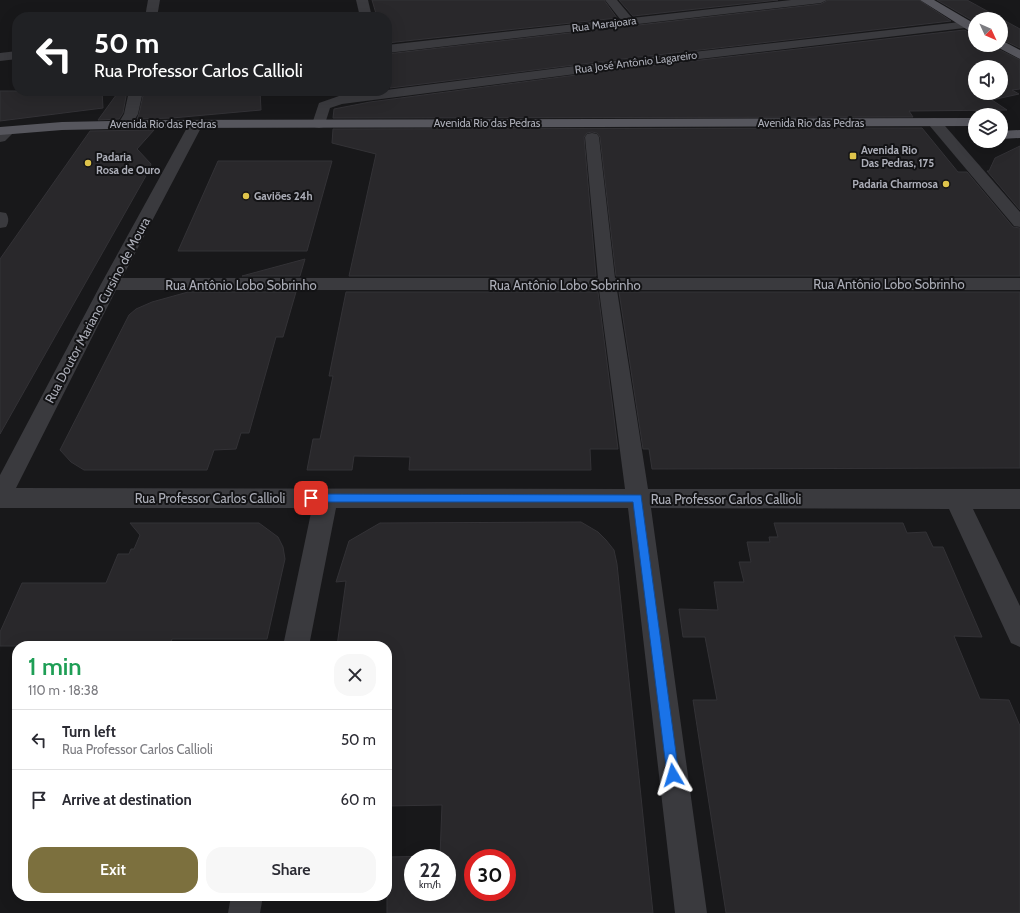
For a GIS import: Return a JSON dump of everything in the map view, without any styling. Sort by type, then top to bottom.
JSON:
[{"type":"main road","points":[[926,0],[968,25]]},
{"type":"main road","points":[[1008,48],[1020,55]]},
{"type":"main road","name":"Avenida Rio das Pedras","points":[[3,133],[62,126],[125,124],[190,134],[319,124],[968,122]]},
{"type":"main road","points":[[1008,122],[1020,122]]},
{"type":"main road","points":[[108,139],[125,124]]},
{"type":"main road","points":[[1008,135],[1020,134]]},
{"type":"main road","name":"Avenida Rio das Pedras","points":[[727,136],[968,135]]},
{"type":"main road","name":"Avenida Rio das Pedras","points":[[263,138],[455,137]]},
{"type":"main road","name":"Avenida Rio das Pedras","points":[[0,144],[122,138]]},
{"type":"street","points":[[153,12],[157,0]]},
{"type":"street","points":[[362,0],[365,12]]},
{"type":"street","points":[[611,0],[628,21]]},
{"type":"street","name":"Rua Marajoara","points":[[392,48],[821,0]]},
{"type":"street","name":"Rua José Antônio Lagareiro","points":[[392,93],[607,66],[968,27]]},
{"type":"street","points":[[0,57],[12,56]]},
{"type":"street","points":[[125,124],[131,114],[135,96]]},
{"type":"street","name":"Rua José Antônio Lagareiro","points":[[319,124],[324,106],[339,100],[371,96]]},
{"type":"street","points":[[934,122],[1020,222]]},
{"type":"street","name":"Rua Doutor Mariano Cursino de Moura","points":[[0,498],[110,284],[190,134]]},
{"type":"street","points":[[592,137],[607,284],[628,420],[691,913]]},
{"type":"street","points":[[0,217],[0,223]]},
{"type":"street","name":"Rua Antônio Lobo Sobrinho","points":[[110,284],[1020,284]]},
{"type":"street","name":"Rua Professor Carlos Callioli","points":[[0,498],[1020,499]]},
{"type":"street","points":[[297,641],[326,498]]},
{"type":"street","points":[[957,500],[1020,634]]},
{"type":"street","points":[[244,913],[246,901]]},
{"type":"building","points":[[372,0],[604,0],[617,18],[392,42],[392,12],[376,12]]},
{"type":"building","points":[[619,0],[778,0],[633,16]]},
{"type":"building","points":[[828,0],[919,0],[951,21],[622,59],[392,88],[392,53],[821,4]]},
{"type":"building","points":[[937,0],[967,0],[989,12],[968,12],[968,18]]},
{"type":"building","points":[[1008,22],[1020,29],[1020,48],[1008,42]]},
{"type":"building","points":[[964,30],[968,31],[968,52],[1004,52],[1020,60],[1020,89],[1012,90],[1019,94],[1008,96],[1008,60],[968,60],[968,100],[992,100],[1004,108],[968,108],[968,110],[909,111],[913,117],[333,118],[334,109],[370,102],[622,69]]},
{"type":"building","points":[[0,91],[12,91],[12,96],[102,96],[103,108],[0,121]]},
{"type":"building","points":[[115,96],[126,96],[123,113],[119,119],[98,120]]},
{"type":"building","points":[[143,96],[260,96],[261,110],[172,118],[137,119]]},
{"type":"building","points":[[922,128],[958,172],[967,172],[1013,227],[1020,228],[1020,276],[616,276],[600,137],[597,133],[592,132],[587,133],[584,137],[596,276],[349,276],[376,154],[332,143],[333,129]]},
{"type":"building","points":[[154,130],[137,149],[151,164],[147,174],[0,434],[0,259],[90,131]]},
{"type":"building","points":[[1020,146],[1020,210],[987,171],[989,171],[995,158]]},
{"type":"building","points":[[218,161],[332,161],[307,251],[178,251]]},
{"type":"building","points":[[305,259],[300,276],[242,276]]},
{"type":"building","points":[[188,292],[296,292],[283,337],[276,337],[249,433],[241,433],[236,449],[214,450],[207,470],[84,470],[71,462],[60,450],[129,315],[136,309],[152,302]]},
{"type":"building","points":[[346,292],[598,292],[618,449],[590,449],[591,470],[409,470],[410,457],[354,456],[352,470],[307,470],[313,439],[320,439],[333,376],[329,376]]},
{"type":"building","points":[[619,292],[1020,292],[1020,468],[652,469],[649,449],[643,449]]},
{"type":"building","points":[[581,522],[598,532],[606,540],[614,550],[617,564],[653,913],[387,913],[387,901],[392,901],[392,857],[404,857],[404,901],[456,901],[456,849],[440,849],[442,805],[392,806],[392,641],[338,641],[346,581],[336,582],[349,541],[380,523]]},
{"type":"building","points":[[130,523],[259,523],[278,537],[283,547],[285,559],[267,639],[172,639],[171,641],[12,641],[12,646],[0,646],[0,632],[22,583],[106,583],[118,554],[129,554],[131,549],[134,549],[140,535]]},
{"type":"building","points":[[774,523],[903,523],[907,533],[926,532],[933,547],[943,547],[982,637],[954,636],[980,699],[1009,700],[1020,726],[1020,913],[726,913],[693,700],[717,700],[705,637],[683,637],[679,609],[718,610],[714,582],[744,582],[739,562],[751,562],[747,542],[770,542],[769,537],[778,537]]},
{"type":"place","name":"Avenida Rio Das Pedras, 175","points":[[853,156]]},
{"type":"place","name":"Padaria Rosa de Ouro","points":[[88,163]]},
{"type":"place","name":"Padaria Charmosa","points":[[946,184]]},
{"type":"place","name":"Gaviões 24h","points":[[246,196]]},
{"type":"route","points":[[311,498],[637,498],[673,775]]}]
